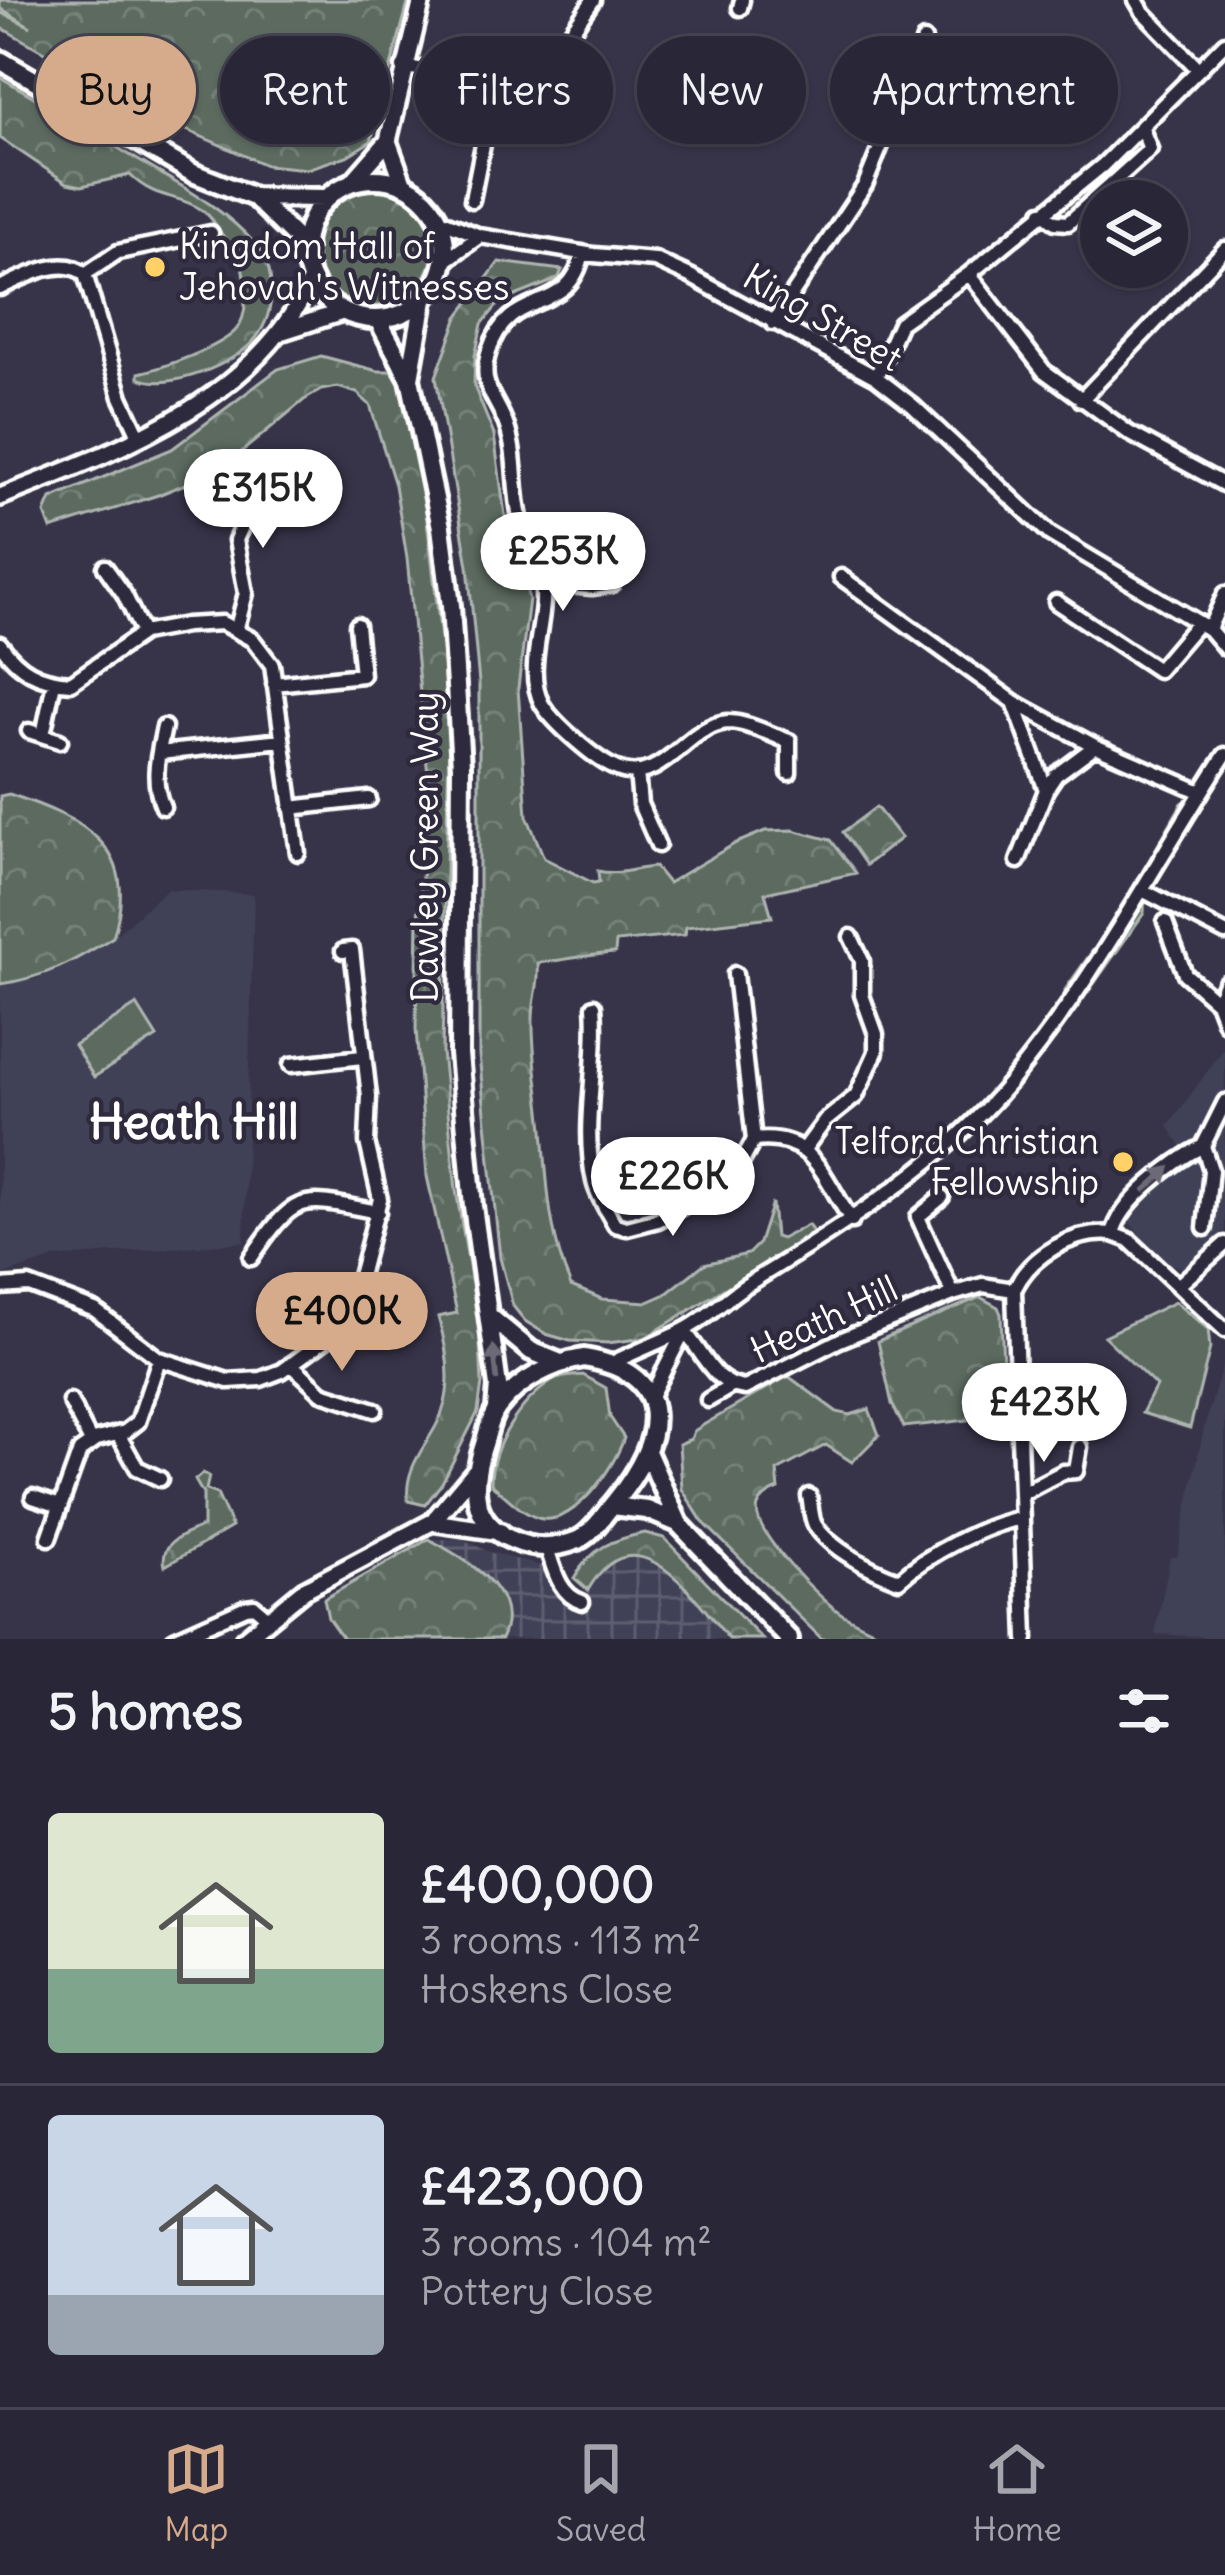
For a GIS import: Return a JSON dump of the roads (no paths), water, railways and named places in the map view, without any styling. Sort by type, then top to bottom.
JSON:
[{"type":"main road","points":[[0,60],[193,172],[254,197],[326,198]]},
{"type":"main road","points":[[382,179],[404,185],[440,220],[445,261],[440,280],[424,300],[378,320],[342,313],[322,297],[311,279],[306,248],[313,220],[326,198],[353,181],[382,179]]},
{"type":"main road","points":[[254,197],[306,248]]},
{"type":"main road","name":"Dawley Green Way","points":[[410,379],[424,300]]},
{"type":"main road","name":"Dawley Green Way","points":[[378,320],[410,379],[441,527],[458,686],[459,1054],[473,1206],[498,1386],[496,1409]]},
{"type":"main road","points":[[490,1317],[531,1352],[558,1362]]},
{"type":"main road","points":[[584,1358],[612,1363],[635,1376],[650,1398],[655,1417],[648,1454],[611,1506],[583,1538],[547,1548],[515,1541],[489,1525],[475,1502],[475,1471],[496,1409],[558,1362],[584,1358]]},
{"type":"main road","points":[[648,1454],[679,1524],[789,1639]]},
{"type":"main road","points":[[611,1506],[647,1510],[679,1524]]},
{"type":"street","points":[[390,131],[422,0]]},
{"type":"street","points":[[568,36],[593,0]]},
{"type":"street","points":[[1136,0],[1197,68]]},
{"type":"street","points":[[876,377],[900,323],[969,274],[1142,129],[1225,43]]},
{"type":"street","points":[[403,67],[414,69]]},
{"type":"street","points":[[1042,212],[1055,222],[1068,223],[1150,149],[1142,129]]},
{"type":"street","points":[[353,181],[385,144]]},
{"type":"street","points":[[389,144],[404,185]]},
{"type":"street","points":[[472,200],[483,144]]},
{"type":"street","points":[[772,323],[865,185],[882,144]]},
{"type":"street","name":"King Street","points":[[440,220],[480,236],[655,260],[876,377],[1050,534],[1203,627],[1225,648]]},
{"type":"street","points":[[85,274],[118,252],[211,233]]},
{"type":"street","points":[[445,261],[480,236]]},
{"type":"street","points":[[1082,400],[1225,249]]},
{"type":"street","points":[[583,253],[579,273],[562,293],[507,317],[488,352],[486,388],[507,425],[519,514],[543,583],[536,669],[542,703],[595,758],[621,772],[662,764],[695,734],[733,722],[789,741],[788,773]]},
{"type":"street","points":[[0,288],[58,266],[85,274],[121,397],[140,438]]},
{"type":"street","points":[[969,274],[1044,371],[1149,446],[1225,485]]},
{"type":"street","points":[[0,497],[140,438],[184,413],[283,331],[311,279]]},
{"type":"street","points":[[283,331],[342,313]]},
{"type":"street","points":[[236,631],[246,593],[236,540],[248,515],[310,476]]},
{"type":"street","points":[[106,567],[142,633]]},
{"type":"street","points":[[841,577],[1014,702],[1095,746],[1201,792]]},
{"type":"street","points":[[543,583],[612,584]]},
{"type":"street","points":[[1056,602],[1158,670],[1203,627],[1225,594]]},
{"type":"street","points":[[0,644],[15,666],[54,682],[71,683],[142,633],[222,623],[254,640],[272,665],[298,853]]},
{"type":"street","points":[[274,684],[362,675],[357,625]]},
{"type":"street","points":[[54,682],[36,733],[60,741]]},
{"type":"street","points":[[1014,702],[1046,790]]},
{"type":"street","points":[[163,807],[156,790],[164,727]]},
{"type":"street","points":[[159,753],[282,740]]},
{"type":"street","points":[[1018,861],[1056,775],[1095,746]]},
{"type":"street","points":[[612,1363],[684,1330],[851,1221],[937,1157],[1009,1084],[1144,891],[1225,755]]},
{"type":"street","points":[[638,772],[640,804],[658,845]]},
{"type":"street","points":[[291,808],[368,799]]},
{"type":"street","points":[[1144,891],[1225,934]]},
{"type":"street","points":[[1165,922],[1185,974],[1217,1003],[1225,1023]]},
{"type":"street","points":[[805,1148],[825,1121],[856,1096],[876,1052],[876,1034],[862,994],[862,960],[851,937]]},
{"type":"street","points":[[0,1287],[29,1285],[95,1310],[159,1359],[240,1382],[272,1376],[348,1320],[378,1213],[379,1186],[368,1142],[369,1096],[352,950],[343,950]]},
{"type":"street","points":[[594,1006],[594,1184],[614,1225],[628,1228],[658,1220],[733,1178],[754,1140],[735,974]]},
{"type":"street","points":[[1217,1003],[1225,983]]},
{"type":"street","points":[[291,1065],[362,1057]]},
{"type":"street","points":[[1112,1234],[1116,1219],[1179,1159],[1203,1146],[1225,1102]]},
{"type":"street","points":[[754,1140],[776,1138],[805,1148],[851,1221]]},
{"type":"street","points":[[1203,1146],[1211,1170],[1205,1228]]},
{"type":"street","points":[[942,1197],[919,1217],[953,1294]]},
{"type":"street","points":[[250,1258],[284,1213],[302,1202],[322,1201],[378,1213]]},
{"type":"street","points":[[1026,1639],[1014,1290],[1023,1270],[1085,1234],[1112,1234],[1129,1240],[1225,1330]]},
{"type":"street","points":[[1180,1285],[1225,1244]]},
{"type":"street","name":"Heath Hill","points":[[684,1330],[717,1377],[730,1387],[746,1388],[840,1340],[953,1294],[983,1285],[1014,1290]]},
{"type":"street","points":[[650,1398],[684,1330]]},
{"type":"street","points":[[49,1538],[76,1460],[91,1442],[118,1435],[138,1422],[159,1359]]},
{"type":"street","points":[[291,1364],[316,1389],[375,1410]]},
{"type":"street","points":[[708,1400],[730,1387]]},
{"type":"street","points":[[70,1401],[91,1442]]},
{"type":"street","points":[[118,1435],[137,1468],[160,1479]]},
{"type":"street","points":[[1021,1494],[1063,1472],[1076,1471],[1080,1447]]},
{"type":"street","points":[[244,1639],[304,1590],[432,1522],[475,1471]]},
{"type":"street","points":[[809,1496],[814,1524],[848,1554],[877,1573],[899,1580],[948,1547],[1022,1518]]},
{"type":"street","points":[[33,1497],[60,1506]]},
{"type":"street","points":[[432,1522],[501,1532]]},
{"type":"street","points":[[547,1548],[560,1584],[570,1598],[582,1602]]},
{"type":"street","points":[[174,1639],[246,1607],[254,1606],[267,1617]]},
{"type":"place","name":"Kingdom Hall of Jehovah's Witnesses","points":[[155,267]]},
{"type":"place","name":"Telford Christian Fellowship","points":[[1123,1162]]},
{"type":"district","name":"Heath Hill","points":[[194,1122]]}]
